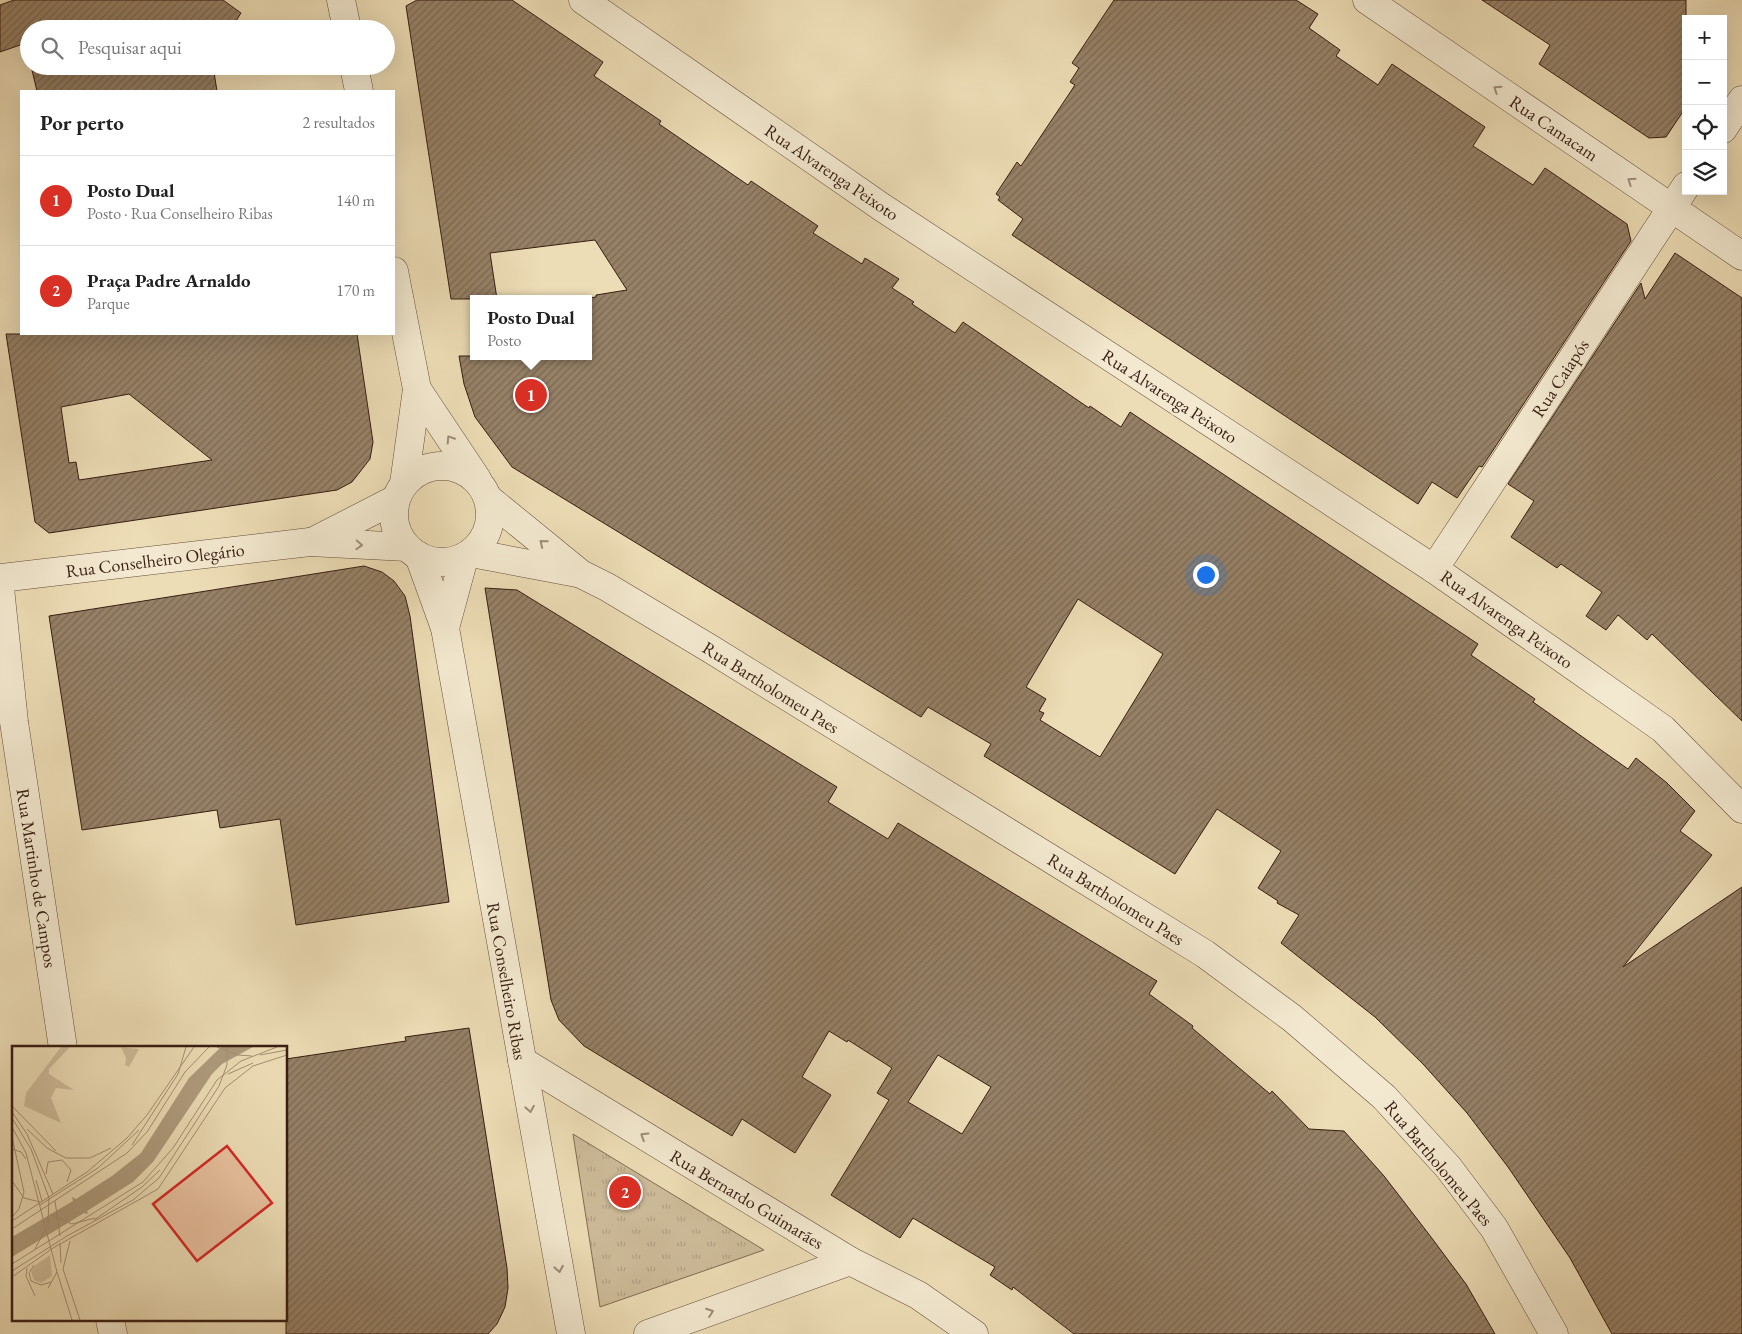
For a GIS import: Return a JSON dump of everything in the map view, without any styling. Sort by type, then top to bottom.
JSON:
[{"type":"street","points":[[341,0],[344,20]]},
{"type":"street","name":"Rua Alvarenga Peixoto","points":[[583,0],[883,208],[1434,569],[1663,729],[1715,779],[1742,809]]},
{"type":"street","name":"Rua Camacam","points":[[1367,0],[1679,197],[1742,256]]},
{"type":"street","points":[[356,75],[359,90]]},
{"type":"street","points":[[1727,123],[1742,100]]},
{"type":"street","name":"Rua Caiapós","points":[[1434,569],[1679,197]]},
{"type":"street","points":[[395,276],[417,389],[400,491],[393,512],[395,525],[413,552],[434,562],[449,562],[467,555],[485,538],[491,512],[483,489],[417,389]]},
{"type":"street","points":[[400,491],[416,472],[431,466],[448,465],[463,470],[483,489]]},
{"type":"street","name":"Rua Bartholomeu Paes","points":[[483,489],[580,574]]},
{"type":"street","name":"Rua Conselheiro Olegário","points":[[310,542],[400,491]]},
{"type":"street","name":"Rua Conselheiro Olegário","points":[[0,578],[310,542],[413,552]]},
{"type":"street","name":"Rua Conselheiro Ribas","points":[[413,552],[445,628],[571,1334]]},
{"type":"street","name":"Rua Bartholomeu Paes","points":[[467,555],[580,574],[607,586],[1205,954],[1292,1018],[1384,1097],[1448,1167],[1494,1228],[1554,1334]]},
{"type":"street","name":"Rua Conselheiro Ribas","points":[[445,628],[467,555]]},
{"type":"street","name":"Rua Martinho de Campos","points":[[0,588],[14,722],[63,1046]]},
{"type":"street","name":"Rua Bernardo Guimarães","points":[[522,1061],[850,1261],[918,1295],[974,1334]]},
{"type":"street","points":[[648,1334],[850,1261]]},
{"type":"green space","points":[[573,1134],[764,1250],[600,1307]]},
{"type":"building","points":[[14,0],[223,0],[241,13],[237,20],[20,20],[20,45],[0,52],[0,5]]},
{"type":"building","points":[[417,0],[512,0],[603,62],[594,76],[661,121],[659,124],[748,185],[751,181],[818,226],[813,233],[862,264],[865,258],[899,279],[892,288],[955,333],[963,322],[1089,408],[1090,406],[1121,427],[1130,412],[1478,644],[1471,655],[1535,699],[1533,702],[1628,769],[1636,758],[1667,783],[1695,811],[1680,831],[1712,855],[1623,967],[1742,887],[1742,1334],[1612,1334],[1570,1258],[1508,1167],[1467,1113],[1423,1064],[1375,1017],[1281,943],[1299,915],[1277,903],[1278,901],[1258,888],[1281,851],[1217,809],[1175,874],[984,756],[991,744],[928,707],[921,717],[512,467],[475,417],[464,384],[459,356],[470,356],[470,360],[592,360],[592,298],[596,297],[596,295],[627,290],[595,240],[490,253],[496,295],[470,295],[470,299],[451,299],[406,6]],"holes":[[[1078,599],[1163,654],[1100,757],[1040,720],[1044,713],[1039,711],[1046,699],[1026,687]]]},
{"type":"building","points":[[1114,0],[1296,0],[1318,14],[1309,28],[1340,50],[1336,56],[1378,85],[1392,64],[1485,127],[1473,146],[1533,185],[1545,168],[1627,224],[1631,241],[1482,467],[1479,466],[1457,498],[1432,482],[1418,504],[1012,235],[1023,219],[998,200],[1000,197],[996,194],[1017,162],[1021,166],[1075,85],[1070,82],[1079,68],[1072,63]]},
{"type":"building","points":[[1482,0],[1686,0],[1686,15],[1682,15],[1682,113],[1666,137],[1649,138],[1539,64],[1550,45]]},
{"type":"building","points":[[33,75],[214,75],[217,90],[37,90]]},
{"type":"building","points":[[1675,253],[1742,298],[1742,721],[1652,634],[1647,640],[1618,615],[1606,630],[1586,616],[1602,592],[1561,564],[1557,568],[1511,537],[1534,501],[1508,484],[1641,283],[1645,299]]},
{"type":"building","points":[[6,334],[357,335],[373,442],[370,459],[352,482],[337,490],[49,533],[35,522]],"holes":[[[129,394],[212,460],[79,480],[76,462],[69,463],[61,407]]]},
{"type":"building","points":[[364,566],[382,572],[394,581],[405,596],[410,616],[449,902],[296,925],[280,819],[220,828],[217,810],[82,830],[49,616]]},
{"type":"building","points":[[485,588],[517,590],[837,787],[828,802],[888,839],[898,823],[1157,981],[1149,994],[1193,1026],[1192,1028],[1270,1094],[1272,1091],[1309,1129],[1344,1131],[1384,1176],[1466,1284],[1495,1334],[1074,1334],[1013,1287],[1012,1290],[990,1275],[995,1267],[913,1218],[900,1238],[831,1195],[889,1100],[877,1093],[892,1068],[848,1040],[847,1042],[829,1031],[802,1077],[831,1095],[795,1153],[742,1119],[732,1136],[584,1046],[559,1020],[551,1000]],"holes":[[[938,1055],[991,1087],[962,1134],[908,1102]]]},
{"type":"building","points":[[469,1028],[507,1268],[508,1288],[505,1307],[497,1324],[488,1334],[286,1334],[286,1322],[288,1322],[288,1059],[406,1041],[405,1037]]},
{"type":"place","name":"Posto Dual","points":[[531,395]]},
{"type":"place","name":"Praça Padre Arnaldo","points":[[625,1192]]}]
